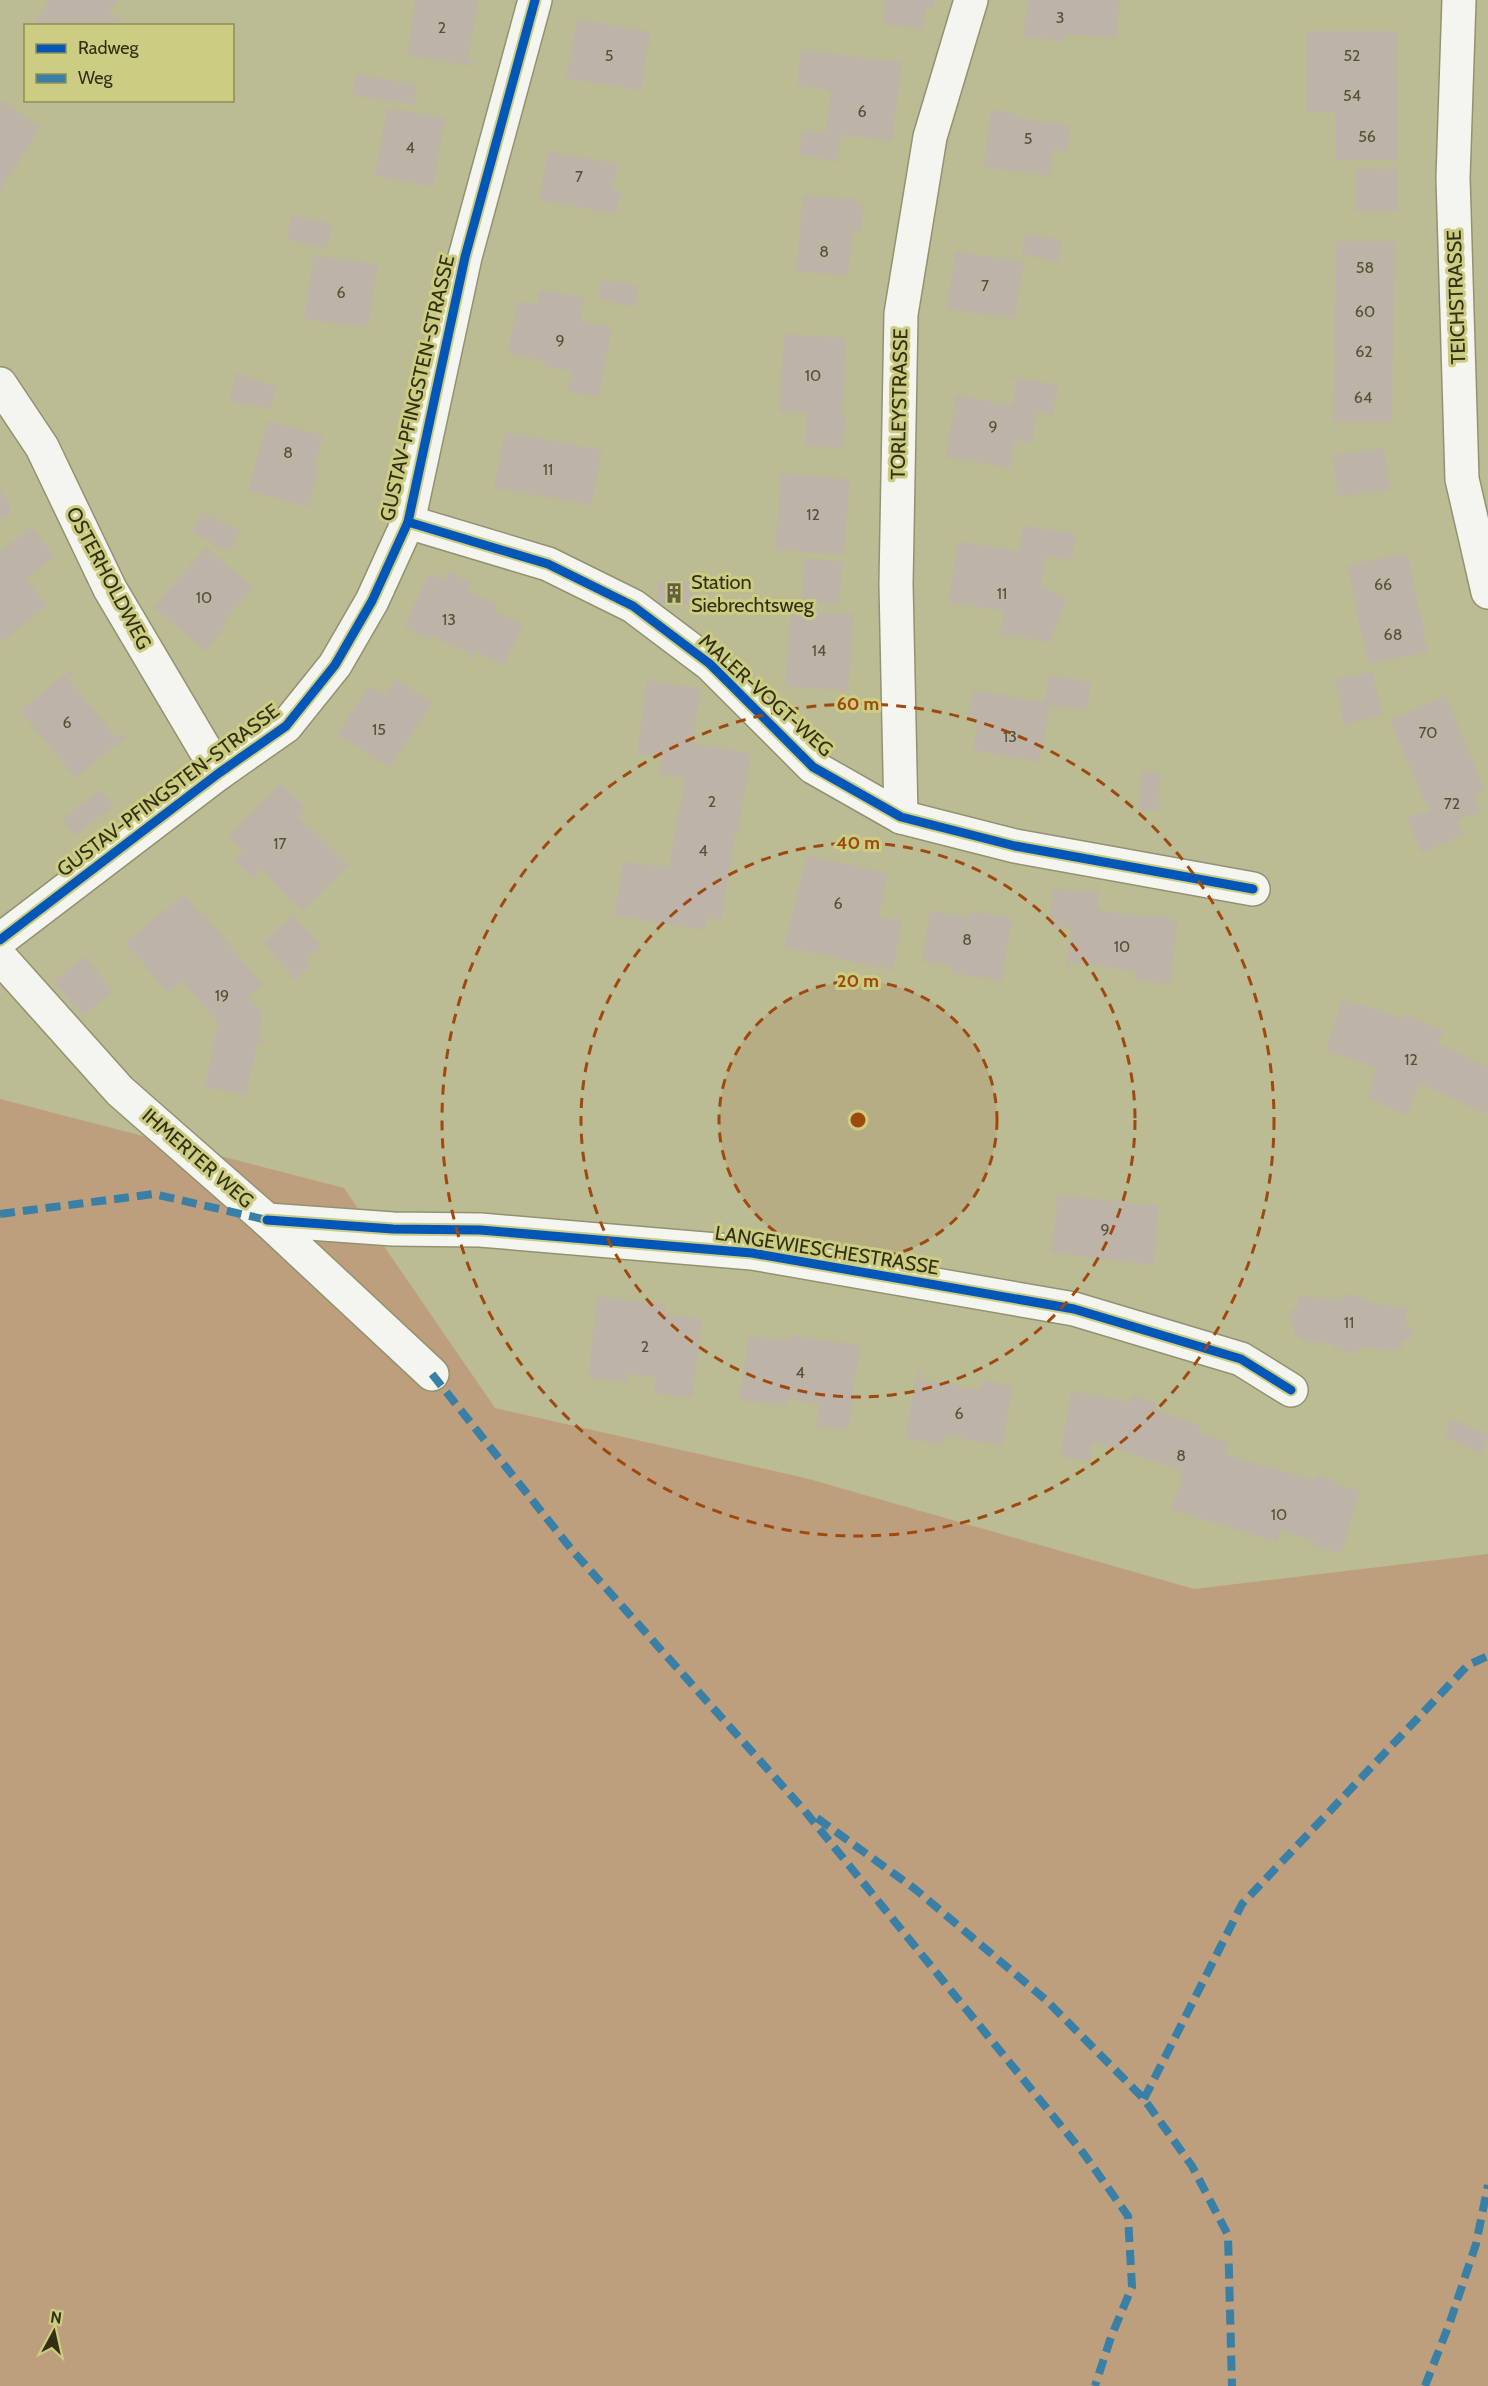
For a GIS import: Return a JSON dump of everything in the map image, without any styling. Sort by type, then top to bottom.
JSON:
[{"type":"street","name":"GUSTAV-PFINGSTEN-STRASSE","points":[[0,940],[219,773],[286,726],[335,665],[372,601],[408,522],[465,257],[535,0]]},
{"type":"street","name":"TORLEYSTRASSE","points":[[901,817],[896,584],[901,314],[930,137],[971,0]]},
{"type":"street","name":"TEICHSTRASSE","points":[[1459,0],[1453,178],[1462,479],[1488,591]]},
{"type":"street","name":"OSTERHOLDWEG","points":[[0,384],[42,447],[110,589],[219,773]]},
{"type":"street","name":"MALER-VOGT-WEG","points":[[408,522],[548,564],[633,606],[710,664],[813,767],[901,817],[1015,846],[1252,889]]},
{"type":"street","name":"IHMERTER WEG","points":[[0,957],[120,1091],[267,1220],[432,1374]]},
{"type":"street","name":"LANGEWIESCHESTRASSE","points":[[267,1220],[393,1229],[480,1230],[753,1254],[1074,1309],[1241,1359],[1291,1390]]},
{"type":"shaded area","points":[[0,1099],[344,1188],[495,1408],[805,1478],[1194,1589],[1488,1554],[1488,2386],[0,2386]]},
{"type":"building","points":[[49,0],[117,0],[109,12],[126,24],[33,24]]},
{"type":"building","points":[[415,0],[478,0],[468,60],[475,61],[473,66],[407,55]]},
{"type":"building","points":[[879,0],[935,0],[934,8],[926,8],[923,29],[883,24],[886,2]]},
{"type":"building","points":[[1028,0],[1120,0],[1116,38],[1065,34],[1064,41],[1023,37]]},
{"type":"building","points":[[577,19],[651,32],[641,91],[566,78]]},
{"type":"building","points":[[1306,31],[1397,31],[1398,160],[1336,160],[1335,112],[1306,112]]},
{"type":"building","points":[[801,50],[902,62],[892,141],[841,135],[838,162],[799,154],[802,130],[825,133],[831,90],[797,86]]},
{"type":"building","points":[[356,74],[417,85],[414,105],[352,95]]},
{"type":"building","points":[[0,100],[41,127],[0,190]]},
{"type":"building","points":[[387,108],[445,118],[433,187],[375,176]]},
{"type":"building","points":[[991,110],[1015,113],[1014,117],[1071,126],[1067,152],[1053,150],[1050,176],[983,167]]},
{"type":"building","points":[[548,151],[618,164],[613,189],[621,191],[616,214],[539,200]]},
{"type":"building","points":[[1356,168],[1398,169],[1398,211],[1355,211]]},
{"type":"building","points":[[803,195],[856,199],[856,204],[864,205],[861,232],[853,231],[848,276],[796,271]]},
{"type":"building","points":[[291,215],[332,224],[328,249],[287,240]]},
{"type":"building","points":[[1025,234],[1062,240],[1058,262],[1022,254]]},
{"type":"building","points":[[1336,241],[1395,241],[1392,423],[1333,423]]},
{"type":"building","points":[[955,251],[1024,262],[1015,319],[947,309]]},
{"type":"building","points":[[314,255],[378,264],[368,328],[304,319]]},
{"type":"building","points":[[602,279],[639,286],[635,307],[598,299]]},
{"type":"building","points":[[539,290],[585,297],[580,321],[612,326],[599,397],[567,391],[571,371],[543,366],[544,361],[508,354],[517,301],[537,304]]},
{"type":"building","points":[[784,334],[846,338],[842,415],[846,415],[843,448],[805,446],[807,414],[779,412]]},
{"type":"building","points":[[236,373],[276,387],[271,409],[229,401]]},
{"type":"building","points":[[1010,376],[1058,385],[1053,415],[1037,412],[1032,443],[1015,440],[1010,468],[946,457],[956,395],[1012,405],[1017,380],[1010,379]]},
{"type":"building","points":[[267,421],[323,435],[314,469],[318,469],[309,507],[248,491]]},
{"type":"building","points":[[505,432],[602,450],[592,505],[494,488]]},
{"type":"building","points":[[1384,448],[1390,490],[1338,497],[1332,455]]},
{"type":"building","points":[[781,473],[850,479],[844,555],[775,550]]},
{"type":"building","points":[[0,490],[11,504],[10,513],[0,521]]},
{"type":"building","points":[[203,512],[240,531],[230,552],[192,532]]},
{"type":"building","points":[[1023,525],[1076,534],[1072,560],[1046,556],[1041,586],[1067,599],[1050,642],[1000,634],[1004,611],[948,602],[958,541],[1019,551]]},
{"type":"building","points":[[32,527],[55,557],[26,579],[47,606],[0,643],[0,552]]},
{"type":"building","points":[[206,547],[253,588],[224,622],[227,625],[205,651],[154,607]]},
{"type":"building","points":[[1408,553],[1428,652],[1368,664],[1347,565]]},
{"type":"building","points":[[804,558],[843,562],[839,605],[802,602]]},
{"type":"building","points":[[448,571],[472,583],[468,591],[498,605],[495,611],[523,624],[504,665],[476,652],[473,659],[470,658],[472,654],[432,636],[430,639],[404,627],[429,573],[444,580]]},
{"type":"building","name":"Station Siebrechtsweg","points":[[658,581],[692,582],[691,605],[657,603]]},
{"type":"building","points":[[791,610],[854,614],[848,691],[785,686]]},
{"type":"building","points":[[70,670],[73,674],[68,678],[117,738],[122,734],[125,738],[75,778],[20,711]]},
{"type":"building","points":[[1373,672],[1382,715],[1344,725],[1335,679]]},
{"type":"building","points":[[1049,675],[1091,682],[1086,711],[1050,705],[1040,762],[973,750],[978,722],[967,720],[973,690],[1045,702]]},
{"type":"building","points":[[396,679],[433,703],[388,770],[388,766],[337,734],[369,686],[385,696]]},
{"type":"building","points":[[647,680],[701,689],[693,743],[751,753],[721,920],[707,918],[705,930],[614,916],[623,862],[669,867],[685,778],[659,775],[662,757],[637,753]]},
{"type":"building","points":[[1446,696],[1485,790],[1474,794],[1481,811],[1458,820],[1464,835],[1422,853],[1407,818],[1429,811],[1390,720]]},
{"type":"building","points":[[1141,772],[1161,774],[1158,811],[1139,809]]},
{"type":"building","points":[[281,783],[307,809],[299,817],[349,865],[303,911],[262,870],[253,879],[234,860],[243,850],[228,836]]},
{"type":"building","points":[[101,790],[114,806],[75,836],[62,819]]},
{"type":"building","points":[[807,855],[888,873],[879,917],[902,921],[893,970],[784,947]]},
{"type":"building","points":[[1053,888],[1099,892],[1097,910],[1149,917],[1150,915],[1169,916],[1168,920],[1178,921],[1170,985],[1135,980],[1135,971],[1069,962],[1068,972],[1066,971],[1071,928],[1049,926]]},
{"type":"building","points":[[184,894],[202,915],[204,914],[263,985],[248,997],[263,1014],[259,1034],[266,1043],[263,1046],[258,1040],[246,1095],[205,1087],[218,1023],[182,981],[168,993],[125,943]]},
{"type":"building","points":[[930,911],[970,917],[971,911],[1012,918],[1002,981],[951,973],[952,966],[922,961]]},
{"type":"building","points":[[293,915],[322,945],[306,960],[311,966],[295,980],[263,943]]},
{"type":"building","points":[[84,956],[113,991],[84,1015],[53,982]]},
{"type":"building","points":[[1342,999],[1404,1019],[1407,1014],[1444,1032],[1438,1044],[1488,1067],[1488,1115],[1421,1083],[1406,1115],[1368,1097],[1376,1067],[1326,1051]]},
{"type":"building","points":[[1058,1195],[1159,1206],[1153,1265],[1051,1253]]},
{"type":"building","points":[[1342,1294],[1366,1298],[1366,1302],[1407,1308],[1405,1320],[1415,1332],[1402,1342],[1401,1350],[1394,1349],[1394,1352],[1359,1347],[1359,1353],[1334,1350],[1335,1345],[1300,1340],[1301,1337],[1294,1336],[1295,1327],[1291,1325],[1289,1319],[1290,1313],[1298,1307],[1299,1295],[1341,1300]]},
{"type":"building","points":[[597,1296],[666,1304],[665,1314],[702,1319],[693,1398],[653,1393],[656,1377],[628,1374],[627,1382],[588,1378]]},
{"type":"building","points":[[749,1335],[790,1341],[792,1335],[860,1345],[848,1430],[816,1426],[819,1404],[787,1399],[785,1406],[739,1400]]},
{"type":"building","points":[[918,1369],[921,1369],[919,1379],[981,1390],[983,1380],[1013,1386],[1002,1446],[944,1435],[942,1445],[905,1438]]},
{"type":"building","points":[[1071,1391],[1130,1402],[1132,1395],[1157,1403],[1155,1410],[1201,1426],[1199,1432],[1229,1442],[1225,1455],[1316,1480],[1318,1475],[1335,1480],[1334,1484],[1360,1491],[1341,1554],[1313,1546],[1315,1541],[1281,1530],[1277,1542],[1170,1509],[1183,1478],[1180,1476],[1182,1471],[1113,1447],[1092,1443],[1089,1462],[1060,1456]]},
{"type":"building","points":[[1451,1419],[1488,1435],[1482,1454],[1444,1437]]},
{"type":"marked path","points":[[0,1214],[154,1194],[267,1220]]},
{"type":"marked path","points":[[432,1374],[572,1550],[804,1810],[1084,2154],[1128,2216],[1132,2287],[1111,2337],[1095,2386]]},
{"type":"marked path","points":[[1144,2099],[1242,1904],[1468,1665],[1488,1656]]},
{"type":"marked path","points":[[817,1818],[915,1889],[1046,2000],[1144,2099],[1192,2166],[1228,2235],[1232,2386]]},
{"type":"marked path","points":[[1425,2386],[1450,2322],[1476,2244],[1488,2185]]},
{"type":"cycle path","points":[[0,940],[219,773],[286,726],[335,665],[372,601],[408,522],[465,257],[535,0]]},
{"type":"cycle path","points":[[408,522],[548,564],[633,606],[710,664],[813,767],[901,817],[1015,846],[1253,889]]},
{"type":"cycle path","points":[[267,1220],[393,1229],[480,1230],[752,1253],[1074,1309],[1241,1359],[1291,1390]]},
{"type":"place","name":"Station Siebrechtsweg","points":[[674,593]]}]
